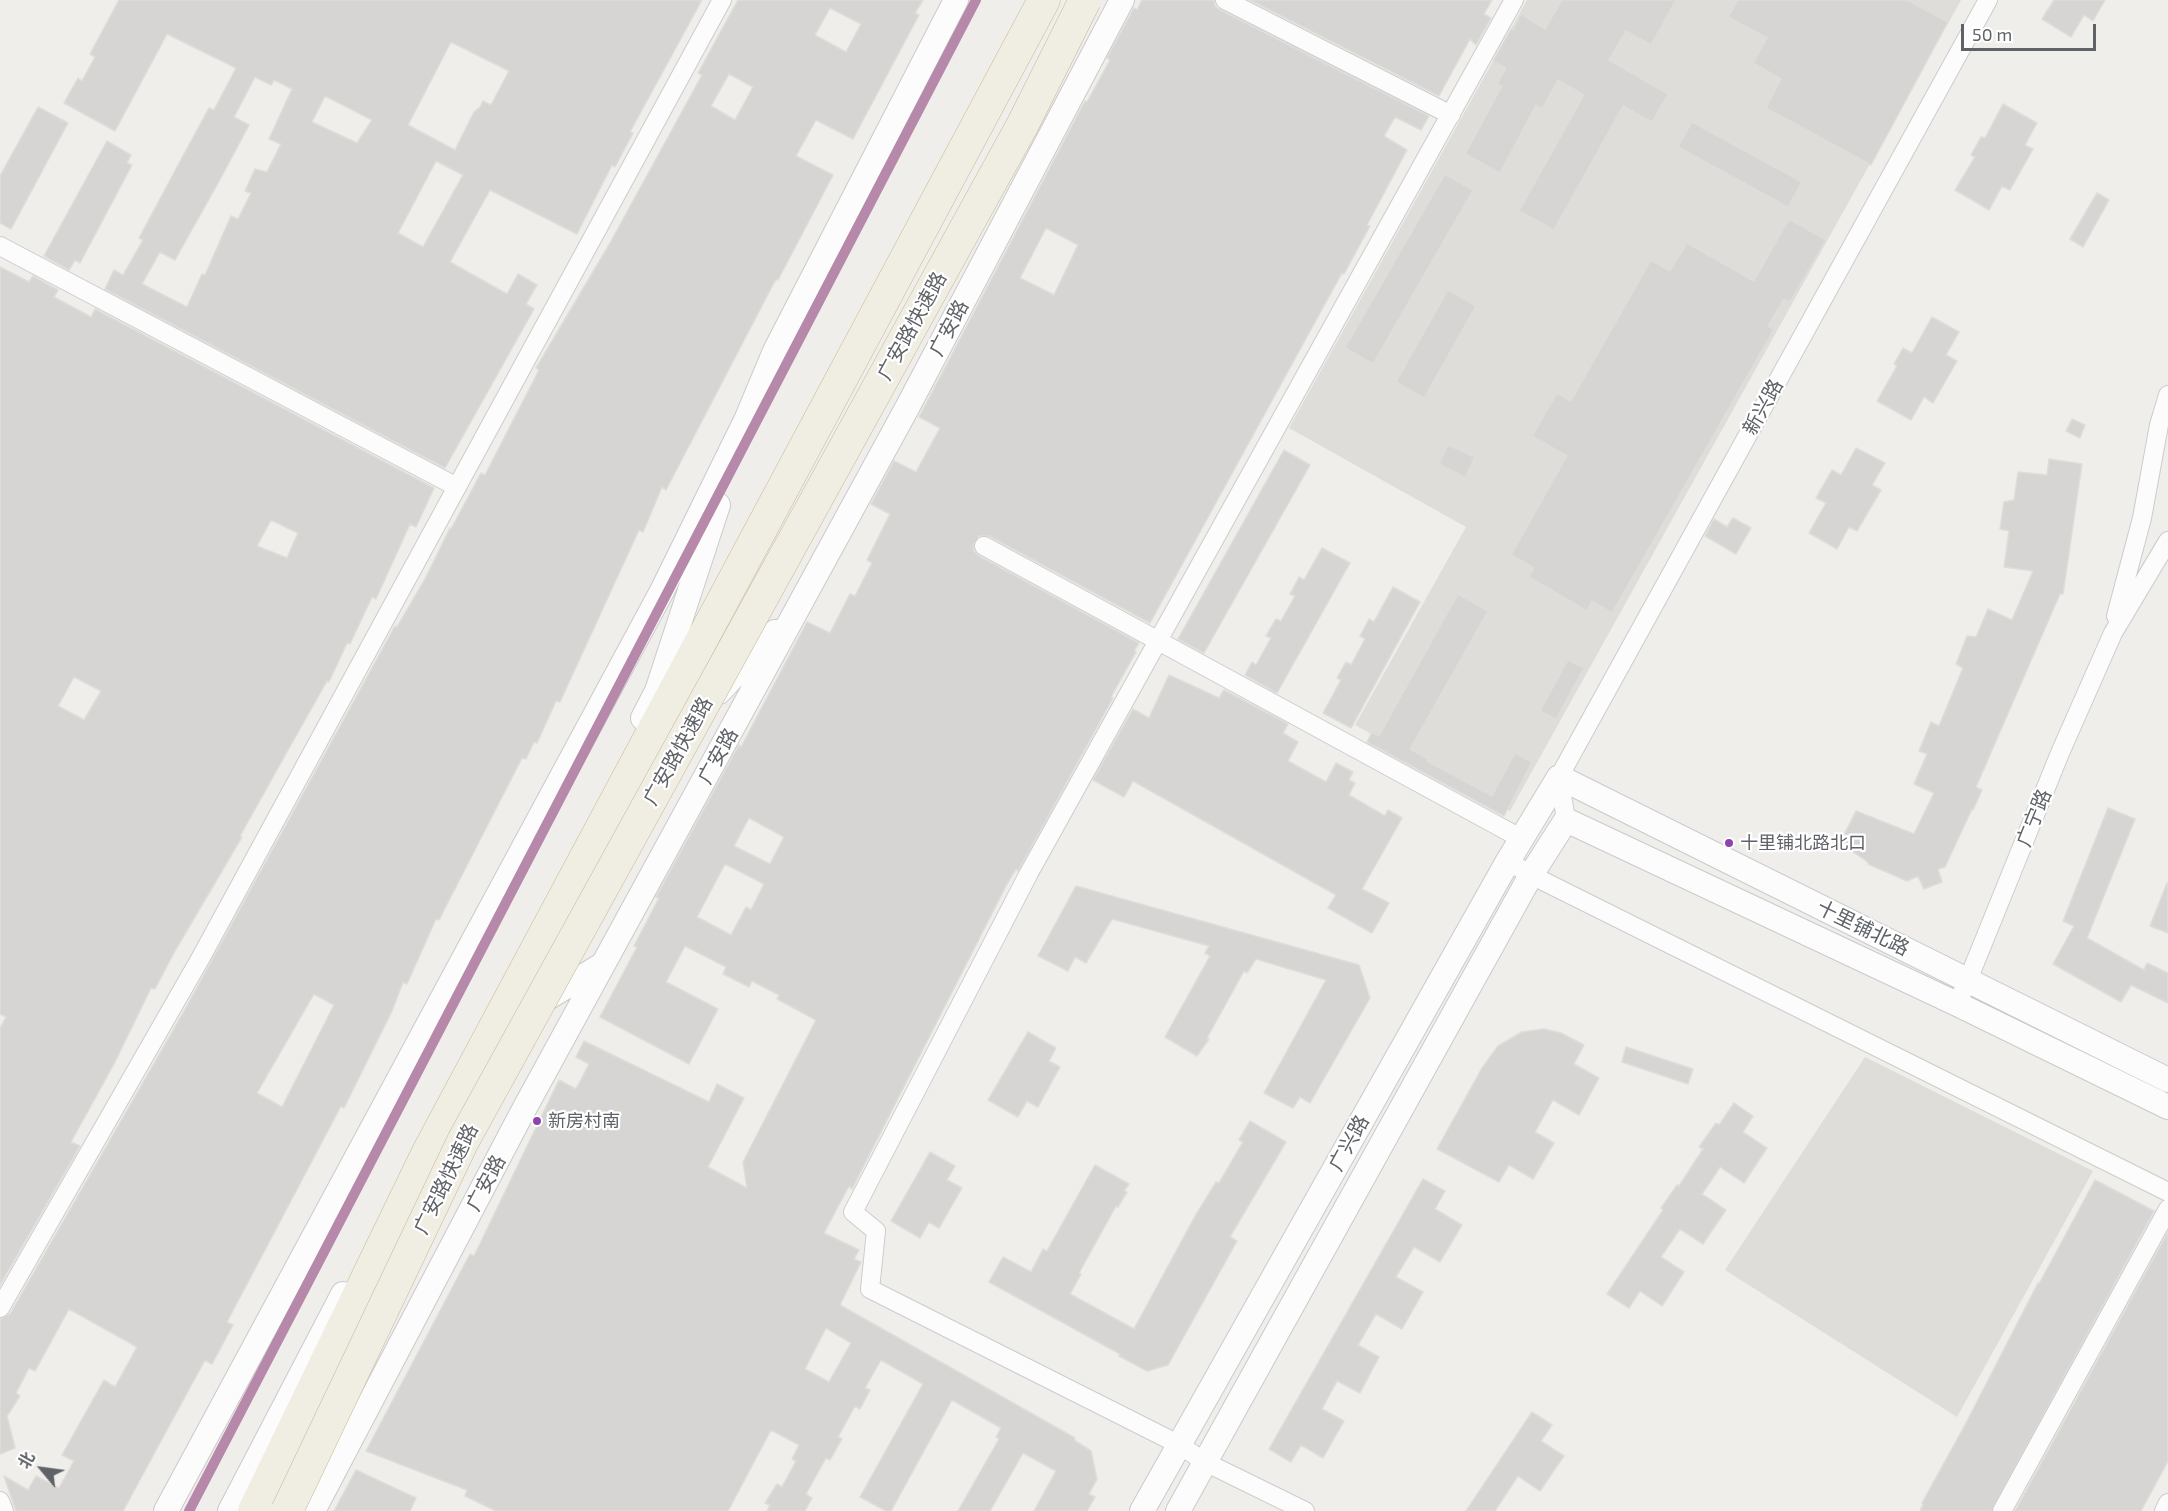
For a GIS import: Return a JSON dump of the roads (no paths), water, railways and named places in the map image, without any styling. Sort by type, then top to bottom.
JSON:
[{"type":"highway","name":"广安路快速路","points":[[254,1511],[428,1152],[1044,0]]},
{"type":"highway","name":"广安路快速路","points":[[287,1511],[463,1141],[1017,134],[1085,0]]},
{"type":"main road","points":[[166,1511],[662,591],[747,418],[775,351],[956,0]]},
{"type":"main road","name":"广安路","points":[[313,1511],[522,1113],[907,408],[1122,0]]},
{"type":"main road","points":[[230,1511],[657,691],[747,418]]},
{"type":"main road","points":[[259,1511],[668,747],[799,606]]},
{"type":"main road","name":"广兴路","points":[[1142,1511],[1508,861],[1559,777]]},
{"type":"main road","name":"十里铺北路","points":[[1559,777],[2168,1080]]},
{"type":"main road","name":"广兴路","points":[[1178,1511],[1531,875],[1566,820]]},
{"type":"main road","name":"十里铺北路","points":[[1566,820],[1957,1004],[2168,1107]]},
{"type":"main road","points":[[527,1010],[603,965]]},
{"type":"street","points":[[0,1308],[200,959],[722,0]]},
{"type":"street","points":[[1225,0],[1450,115]]},
{"type":"street","points":[[1305,1511],[1205,1462],[1178,1444],[870,1289],[876,1231],[853,1212],[1029,873],[1515,0]]},
{"type":"street","name":"新兴路","points":[[1559,777],[1988,0]]},
{"type":"street","points":[[0,246],[457,487]]},
{"type":"street","name":"广宁路","points":[[2113,633],[2121,593],[2142,518],[2159,425],[2168,395]]},
{"type":"street","name":"广宁路","points":[[1957,1004],[2060,753],[2113,633],[2168,541]]},
{"type":"street","points":[[984,546],[1522,839]]},
{"type":"street","points":[[1559,777],[1566,820]]},
{"type":"street","points":[[1508,861],[1531,875],[2168,1192]]},
{"type":"street","points":[[2002,1511],[2168,1209]]},
{"type":"street","points":[[0,1501],[4,1511]]},
{"type":"street","points":[[2164,1511],[2168,1503]]},
{"type":"place","name":"十里铺北路北口","points":[[1729,843]]},
{"type":"place","name":"新房村南","points":[[537,1121]]}]
